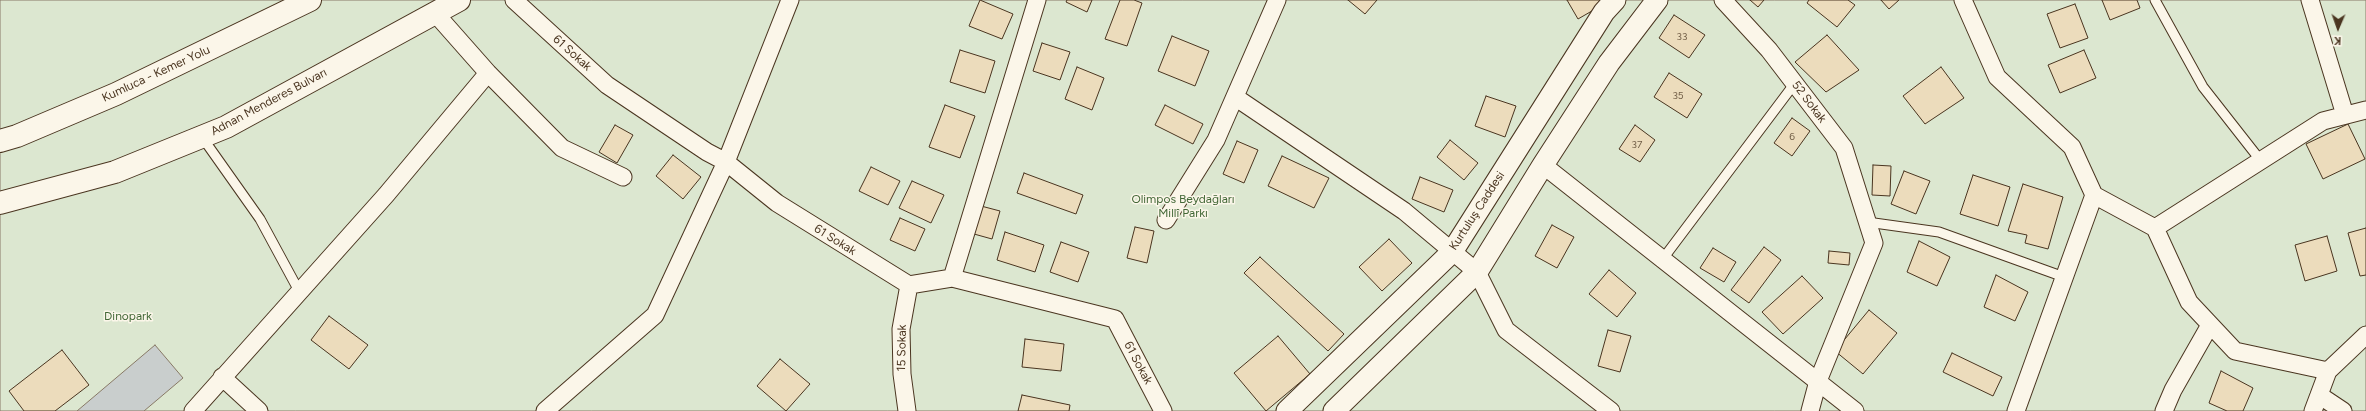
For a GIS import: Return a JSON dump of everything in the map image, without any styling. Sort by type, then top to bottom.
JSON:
[{"type":"highway","name":"Kumluca - Kemer Yolu","points":[[0,141],[17,136],[116,94],[310,0]]},
{"type":"highway","name":"Adnan Menderes Bulvarı","points":[[0,203],[115,172],[226,127],[459,0]]},
{"type":"street","name":"61 Sokak","points":[[514,0],[607,85],[707,152],[726,162],[777,203],[909,285],[952,278],[1115,319],[1163,411]]},
{"type":"street","points":[[544,411],[655,315],[726,162],[790,0]]},
{"type":"street","points":[[952,278],[1037,0]]},
{"type":"street","points":[[1166,220],[1216,140],[1277,0]]},
{"type":"street","name":"Kurtuluş Caddesi","points":[[1287,411],[1452,252],[1604,12],[1615,0]]},
{"type":"street","points":[[1334,411],[1477,272],[1608,63],[1657,0]]},
{"type":"street","name":"52 Sokak","points":[[1723,0],[1769,50],[1844,148],[1874,243],[1818,381]]},
{"type":"street","points":[[1963,0],[1997,77],[2072,147],[2094,195],[2155,228],[2189,302],[2235,352],[2328,371]]},
{"type":"street","points":[[2310,0],[2345,115]]},
{"type":"street","points":[[435,13],[488,73],[562,148],[623,177]]},
{"type":"street","points":[[193,411],[386,195],[488,73]]},
{"type":"street","points":[[1235,97],[1404,212],[1477,272],[1506,330],[1611,411]]},
{"type":"street","points":[[2155,228],[2324,121],[2366,110]]},
{"type":"street","points":[[1543,165],[1855,411]]},
{"type":"street","points":[[2016,411],[2094,195]]},
{"type":"street","name":"15 Sokak","points":[[907,411],[902,374],[901,329],[909,285]]},
{"type":"street","points":[[2164,411],[2173,390],[2210,325]]},
{"type":"street","points":[[2312,411],[2328,371],[2366,335]]},
{"type":"street","points":[[222,377],[259,411]]},
{"type":"street","points":[[1810,411],[1818,381]]},
{"type":"street","points":[[2319,395],[2343,411]]},
{"type":"lane","points":[[2155,0],[2203,87],[2261,161]]},
{"type":"lane","points":[[1662,260],[1795,83]]},
{"type":"lane","points":[[202,137],[260,219],[300,291]]},
{"type":"lane","points":[[1867,222],[1939,232],[2064,277]]},
{"type":"green space","name":"Olimpos Beydağları Millî Parkı","points":[[0,0],[2366,0],[2366,411],[0,411]]},
{"type":"shaded area","points":[[155,345],[183,378],[144,411],[77,411]]},
{"type":"building","points":[[980,0],[1013,14],[1002,39],[969,26]]},
{"type":"building","points":[[1067,0],[1092,0],[1087,12],[1066,2]]},
{"type":"building","points":[[1120,0],[1134,0],[1142,3],[1127,46],[1105,39]]},
{"type":"building","points":[[1348,0],[1377,0],[1365,14]]},
{"type":"building","points":[[1567,0],[1601,0],[1604,4],[1578,19]]},
{"type":"building","points":[[1750,0],[1764,0],[1758,7]]},
{"type":"building","points":[[1809,0],[1848,0],[1855,5],[1837,27],[1807,3]]},
{"type":"building","points":[[1881,0],[1899,0],[1889,9]]},
{"type":"building","points":[[2102,0],[2137,0],[2140,8],[2110,20]]},
{"type":"building","points":[[2075,4],[2088,38],[2060,48],[2047,14]]},
{"type":"building","points":[[1674,15],[1705,35],[1689,58],[1659,38]]},
{"type":"building","points":[[1827,35],[1859,70],[1826,92],[1795,62]]},
{"type":"building","points":[[1172,36],[1209,51],[1195,86],[1158,71]]},
{"type":"building","points":[[1042,43],[1070,52],[1060,80],[1033,71]]},
{"type":"building","points":[[960,50],[995,61],[985,93],[950,82]]},
{"type":"building","points":[[2084,50],[2096,78],[2060,93],[2048,65]]},
{"type":"building","points":[[1077,67],[1104,78],[1092,110],[1065,99]]},
{"type":"building","points":[[1941,67],[1964,98],[1925,124],[1903,96]]},
{"type":"building","points":[[1669,73],[1702,94],[1687,118],[1654,97]]},
{"type":"building","points":[[1486,96],[1516,106],[1505,137],[1475,126]]},
{"type":"building","points":[[945,105],[975,116],[960,158],[929,147]]},
{"type":"building","points":[[1165,105],[1203,124],[1193,144],[1155,125]]},
{"type":"building","points":[[1792,118],[1810,131],[1792,156],[1774,143]]},
{"type":"building","points":[[2348,124],[2365,159],[2323,179],[2306,144]]},
{"type":"building","points":[[615,125],[633,135],[617,163],[599,152]]},
{"type":"building","points":[[1635,125],[1655,140],[1640,162],[1619,149]]},
{"type":"building","points":[[1450,140],[1478,163],[1464,180],[1437,157]]},
{"type":"building","points":[[1237,141],[1258,150],[1244,183],[1223,174]]},
{"type":"building","points":[[673,155],[701,177],[683,199],[656,176]]},
{"type":"building","points":[[1282,156],[1329,178],[1314,208],[1268,186]]},
{"type":"building","points":[[1873,165],[1891,166],[1890,196],[1872,195]]},
{"type":"building","points":[[871,167],[900,181],[888,205],[859,191]]},
{"type":"building","points":[[1904,171],[1930,181],[1916,214],[1891,204]]},
{"type":"building","points":[[1024,173],[1083,195],[1076,214],[1017,193]]},
{"type":"building","points":[[1973,175],[2010,187],[1998,226],[1960,214]]},
{"type":"building","points":[[1420,177],[1453,190],[1444,212],[1412,199]]},
{"type":"building","points":[[912,181],[944,195],[931,223],[899,208]]},
{"type":"building","points":[[2023,184],[2063,197],[2048,249],[2025,243],[2027,235],[2008,231]]},
{"type":"building","points":[[981,206],[1000,211],[992,239],[974,234]]},
{"type":"building","points":[[900,218],[925,229],[915,251],[890,240]]},
{"type":"building","points":[[1552,225],[1574,237],[1557,268],[1535,256]]},
{"type":"building","points":[[1135,227],[1154,231],[1147,263],[1127,258]]},
{"type":"building","points":[[2366,228],[2366,275],[2360,276],[2348,233]]},
{"type":"building","points":[[1005,232],[1044,245],[1035,272],[997,260]]},
{"type":"building","points":[[2327,236],[2337,271],[2305,281],[2295,245]]},
{"type":"building","points":[[1389,239],[1412,263],[1382,291],[1359,267]]},
{"type":"building","points":[[1919,241],[1950,257],[1937,286],[1907,272]]},
{"type":"building","points":[[1061,242],[1089,252],[1078,282],[1050,272]]},
{"type":"building","points":[[1764,247],[1781,260],[1749,303],[1731,290]]},
{"type":"building","points":[[1713,248],[1736,262],[1724,282],[1700,268]]},
{"type":"building","points":[[1829,251],[1850,253],[1849,265],[1828,263]]},
{"type":"building","points":[[1260,257],[1344,334],[1328,351],[1244,273]]},
{"type":"building","points":[[1609,270],[1636,293],[1617,317],[1589,294]]},
{"type":"building","points":[[1996,275],[2028,292],[2015,321],[1984,307]]},
{"type":"building","points":[[1802,276],[1823,298],[1783,334],[1762,312]]},
{"type":"building","points":[[1869,310],[1897,333],[1863,374],[1835,351]]},
{"type":"building","points":[[329,316],[368,345],[349,369],[311,340]]},
{"type":"building","points":[[1608,330],[1631,336],[1620,372],[1598,366]]},
{"type":"building","points":[[1278,336],[1310,374],[1266,411],[1234,373]]},
{"type":"building","points":[[1025,339],[1064,344],[1061,371],[1022,367]]},
{"type":"building","points":[[62,350],[89,385],[55,411],[24,411],[9,391]]},
{"type":"building","points":[[1952,353],[2002,377],[1993,396],[1943,372]]},
{"type":"building","points":[[780,359],[810,384],[786,411],[757,386]]},
{"type":"building","points":[[2221,371],[2253,388],[2243,411],[2227,411],[2209,403]]},
{"type":"building","points":[[1022,395],[1070,405],[1069,411],[1018,411]]},
{"type":"park label","name":"Dinopark","points":[[128,316]]}]
